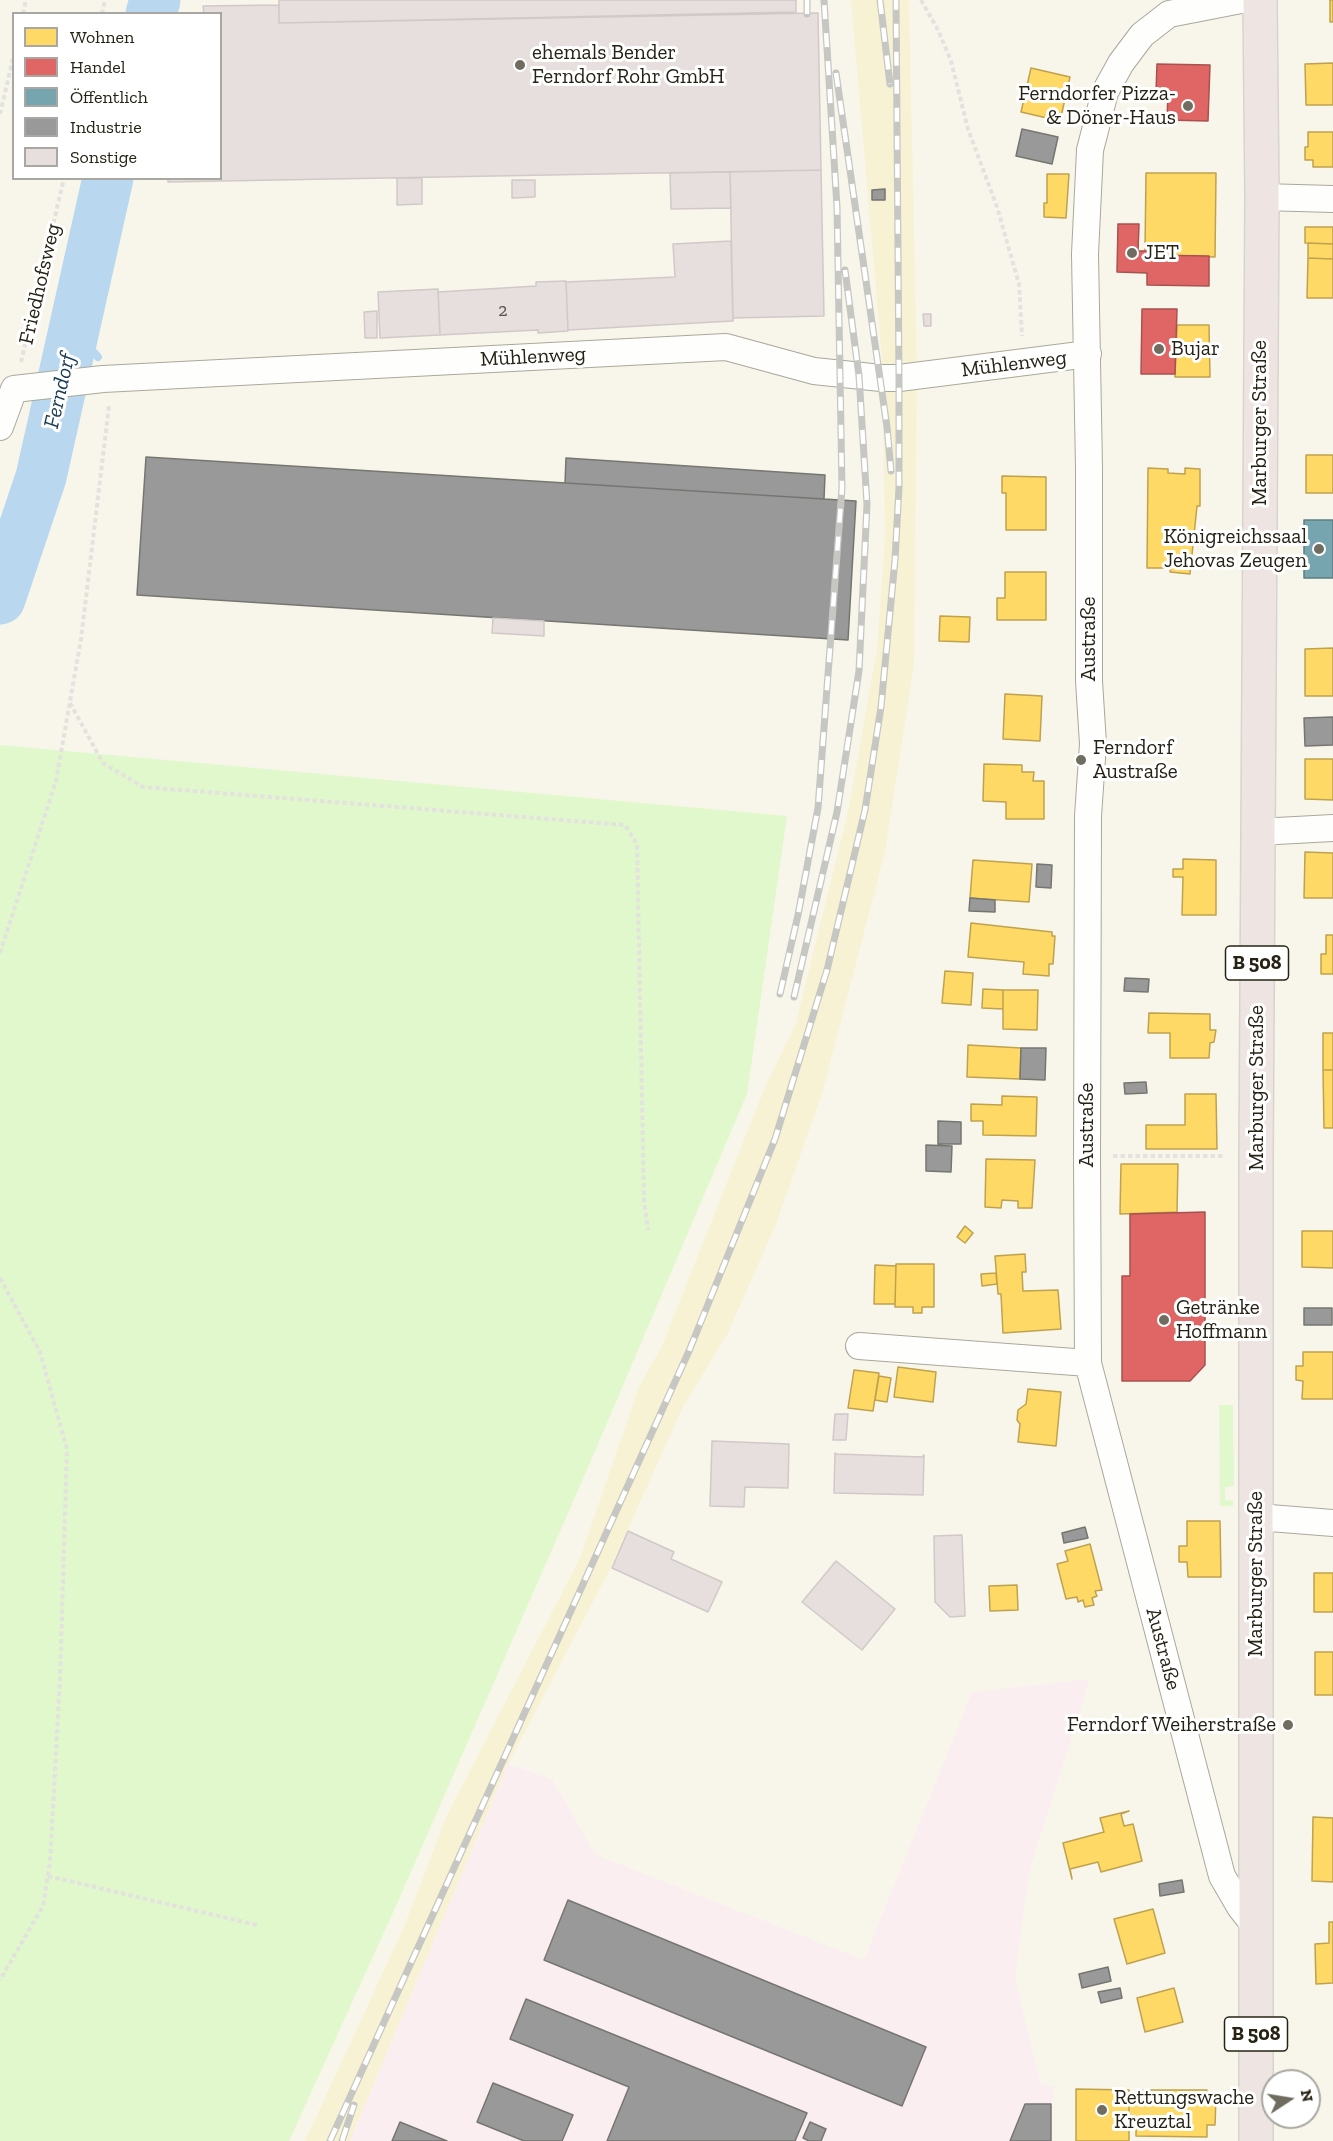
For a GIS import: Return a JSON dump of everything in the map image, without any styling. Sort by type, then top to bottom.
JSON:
[{"type":"main road","name":"Marburger Straße","points":[[1256,2141],[1256,1156],[1262,197],[1260,0]]},
{"type":"street","name":"Austraße","points":[[1240,0],[1169,14],[1142,35],[1121,63],[1105,92],[1090,150],[1085,254],[1088,354],[1089,681],[1093,744],[1088,816],[1088,1363],[1222,1876],[1240,1907],[1255,1926]]},
{"type":"street","points":[[1262,197],[1333,199]]},
{"type":"street","name":"Mühlenweg","points":[[14,389],[108,379],[726,347],[814,371],[880,378],[899,378],[1088,354]]},
{"type":"street","points":[[0,427],[14,389]]},
{"type":"street","points":[[1258,832],[1333,828]]},
{"type":"street","points":[[859,1346],[1088,1363]]},
{"type":"street","points":[[1257,1517],[1333,1523]]},
{"type":"path","points":[[921,0],[938,30],[951,61],[968,129],[997,207],[1019,284],[1024,362]]},
{"type":"path","points":[[0,114],[12,63]]},
{"type":"path","name":"Friedhofsweg","points":[[14,389],[64,180]]},
{"type":"path","points":[[0,953],[56,781],[81,639],[108,379]]},
{"type":"path","points":[[70,703],[103,763],[143,787],[625,825],[637,844],[644,1200],[648,1230]]},
{"type":"path","points":[[1087,1156],[1256,1156]]},
{"type":"path","points":[[0,1278],[40,1352],[67,1449],[60,1679],[51,1862],[43,1906],[0,1980]]},
{"type":"path","points":[[48,1876],[257,1925]]},
{"type":"shaded area","points":[[851,0],[909,0],[917,372],[914,664],[885,852],[822,1094],[776,1224],[728,1333],[683,1407],[608,1573],[508,1764],[350,2141],[305,2141],[404,1927],[447,1815],[580,1558],[639,1387],[662,1346],[765,1087],[795,1026],[848,812],[877,649],[885,537],[882,360]]},
{"type":"shaded area","points":[[1090,1679],[1029,1872],[1015,1977],[1040,2083],[1055,2087],[1051,2104],[1051,2141],[350,2141],[508,1764],[552,1779],[596,1855],[864,1960],[972,1692]]},
{"type":"green space","points":[[0,745],[787,816],[747,1094],[593,1456],[396,1906],[289,2141],[0,2141]]},
{"type":"green space","points":[[1219,1405],[1233,1405],[1234,1486],[1225,1487],[1225,1500],[1233,1501],[1233,1506],[1220,1506]]},
{"type":"building: Wohnen","points":[[1330,0],[1333,0],[1333,22],[1330,22]]},
{"type":"building: Wohnen","points":[[1333,63],[1333,105],[1306,105],[1305,64]]},
{"type":"building: Wohnen","points":[[1031,68],[1070,77],[1060,121],[1021,112]]},
{"type":"building: Wohnen","points":[[1308,132],[1333,132],[1333,167],[1313,167],[1313,160],[1305,160]]},
{"type":"building: Wohnen","points":[[1146,173],[1216,173],[1215,257],[1148,255],[1148,251],[1145,251]]},
{"type":"building: Wohnen","points":[[1047,174],[1069,174],[1066,218],[1044,217],[1044,203],[1047,203]]},
{"type":"building: Wohnen","points":[[1305,227],[1333,227],[1333,244],[1305,243]]},
{"type":"building: Wohnen","points":[[1308,243],[1333,244],[1333,259],[1308,258]]},
{"type":"building: Wohnen","points":[[1308,258],[1333,259],[1333,298],[1307,298]]},
{"type":"building: Wohnen","points":[[1177,325],[1209,325],[1210,377],[1175,377]]},
{"type":"building: Wohnen","points":[[1306,455],[1333,455],[1333,493],[1306,493]]},
{"type":"building: Wohnen","points":[[1148,468],[1168,469],[1168,473],[1185,474],[1185,468],[1200,469],[1200,506],[1197,506],[1190,574],[1170,572],[1171,568],[1147,568]]},
{"type":"building: Wohnen","points":[[1002,476],[1046,477],[1046,530],[1006,530],[1006,493],[1002,493]]},
{"type":"building: Wohnen","points":[[1005,572],[1046,572],[1046,620],[997,620],[997,598],[1005,598]]},
{"type":"building: Wohnen","points":[[940,616],[970,617],[969,642],[939,641]]},
{"type":"building: Wohnen","points":[[1333,648],[1333,696],[1305,696],[1305,649]]},
{"type":"building: Wohnen","points":[[1005,694],[1042,696],[1040,741],[1003,739]]},
{"type":"building: Wohnen","points":[[1305,759],[1333,759],[1333,800],[1305,799]]},
{"type":"building: Wohnen","points":[[984,764],[1022,765],[1022,772],[1034,772],[1033,781],[1044,781],[1044,819],[1006,819],[1006,802],[983,801]]},
{"type":"building: Wohnen","points":[[1305,852],[1333,853],[1333,898],[1304,898]]},
{"type":"building: Wohnen","points":[[1183,859],[1216,860],[1216,915],[1182,915],[1183,877],[1173,877],[1173,869],[1183,869]]},
{"type":"building: Wohnen","points":[[973,860],[1032,864],[1029,902],[970,898]]},
{"type":"building: Wohnen","points":[[971,923],[1052,932],[1052,936],[1055,936],[1053,964],[1049,964],[1049,976],[1023,974],[1024,962],[968,957]]},
{"type":"building: Wohnen","points":[[1326,935],[1333,935],[1333,974],[1321,974],[1321,954],[1326,954]]},
{"type":"building: Wohnen","points":[[945,971],[973,973],[971,1005],[942,1003]]},
{"type":"building: Wohnen","points":[[983,989],[1003,990],[1003,1009],[982,1008]]},
{"type":"building: Wohnen","points":[[1003,990],[1038,990],[1037,1030],[1003,1029]]},
{"type":"building: Wohnen","points":[[1149,1013],[1210,1014],[1210,1030],[1216,1030],[1214,1042],[1210,1043],[1209,1058],[1170,1058],[1170,1033],[1148,1033]]},
{"type":"building: Wohnen","points":[[1323,1033],[1333,1033],[1333,1070],[1323,1070]]},
{"type":"building: Wohnen","points":[[968,1045],[1021,1048],[1020,1079],[967,1077]]},
{"type":"building: Wohnen","points":[[1323,1070],[1333,1070],[1333,1128],[1324,1128]]},
{"type":"building: Wohnen","points":[[1185,1094],[1216,1094],[1217,1149],[1146,1149],[1146,1125],[1185,1125]]},
{"type":"building: Wohnen","points":[[1002,1096],[1037,1097],[1036,1136],[983,1135],[983,1121],[971,1121],[971,1104],[1002,1105]]},
{"type":"building: Wohnen","points":[[986,1159],[1035,1160],[1032,1208],[1018,1208],[1018,1201],[1002,1200],[1001,1208],[985,1207]]},
{"type":"building: Wohnen","points":[[1121,1164],[1178,1164],[1177,1212],[1120,1214]]},
{"type":"building: Wohnen","points":[[965,1226],[973,1233],[965,1243],[957,1237]]},
{"type":"building: Wohnen","points":[[1302,1231],[1333,1231],[1333,1268],[1302,1267]]},
{"type":"building: Wohnen","points":[[1025,1254],[1026,1272],[1022,1272],[1023,1291],[1058,1290],[1061,1329],[1003,1333],[1001,1294],[998,1294],[995,1256]]},
{"type":"building: Wohnen","points":[[896,1264],[934,1264],[934,1307],[922,1307],[922,1313],[913,1313],[913,1307],[895,1307]]},
{"type":"building: Wohnen","points":[[875,1265],[896,1266],[895,1304],[874,1304]]},
{"type":"building: Wohnen","points":[[996,1273],[997,1284],[982,1286],[981,1274]]},
{"type":"building: Wohnen","points":[[1303,1352],[1333,1352],[1333,1399],[1302,1399],[1303,1381],[1296,1380],[1296,1366],[1303,1366]]},
{"type":"building: Wohnen","points":[[898,1367],[936,1372],[933,1402],[894,1397]]},
{"type":"building: Wohnen","points":[[854,1370],[879,1373],[873,1411],[848,1408]]},
{"type":"building: Wohnen","points":[[879,1376],[891,1378],[887,1402],[875,1400]]},
{"type":"building: Wohnen","points":[[1028,1389],[1061,1392],[1056,1446],[1018,1442],[1020,1424],[1017,1420],[1018,1410],[1026,1404]]},
{"type":"building: Wohnen","points":[[1187,1521],[1220,1521],[1221,1577],[1188,1577],[1187,1562],[1179,1562],[1179,1546],[1187,1546]]},
{"type":"building: Wohnen","points":[[1090,1544],[1102,1590],[1095,1591],[1097,1596],[1092,1598],[1094,1605],[1085,1607],[1083,1600],[1078,1602],[1077,1597],[1066,1599],[1057,1564],[1068,1561],[1065,1551]]},
{"type":"building: Wohnen","points":[[1314,1573],[1333,1573],[1333,1612],[1314,1612]]},
{"type":"building: Wohnen","points":[[1017,1585],[1018,1610],[990,1611],[989,1586]]},
{"type":"building: Wohnen","points":[[1315,1652],[1333,1652],[1333,1695],[1315,1695]]},
{"type":"building: Wohnen","points":[[1129,1811],[1121,1814],[1124,1826],[1133,1824],[1142,1861],[1101,1872],[1098,1862],[1070,1869],[1072,1879],[1063,1843],[1104,1832],[1100,1818]]},
{"type":"building: Wohnen","points":[[1313,1817],[1333,1818],[1333,1882],[1312,1881]]},
{"type":"building: Wohnen","points":[[1153,1909],[1165,1953],[1127,1964],[1114,1919]]},
{"type":"building: Wohnen","points":[[1329,1922],[1333,1922],[1333,1983],[1316,1984],[1315,1944],[1329,1943]]},
{"type":"building: Wohnen","points":[[1174,1988],[1183,2022],[1145,2032],[1137,1998]]},
{"type":"building: Wohnen","name":"Rettungswache Kreuztal","points":[[1076,2089],[1129,2090],[1129,2141],[1076,2141]]},
{"type":"building: Wohnen","points":[[1137,2090],[1207,2090],[1207,2097],[1216,2097],[1215,2125],[1207,2125],[1207,2137],[1136,2136],[1136,2125],[1129,2124],[1129,2097],[1137,2096]]},
{"type":"building: Handel","name":"Ferndorfer Pizza- & Döner-Haus","points":[[1157,64],[1210,65],[1208,121],[1167,120],[1168,92],[1156,92]]},
{"type":"building: Handel","name":"JET","points":[[1118,224],[1139,224],[1138,251],[1148,251],[1148,255],[1209,256],[1209,286],[1147,285],[1147,273],[1117,272]]},
{"type":"building: Handel","name":"Bujar","points":[[1142,309],[1177,309],[1175,374],[1141,374]]},
{"type":"building: Handel","name":"Getränke Hoffmann","points":[[1205,1212],[1205,1365],[1190,1381],[1122,1381],[1122,1276],[1130,1276],[1130,1214]]},
{"type":"building: Öffentlich","name":"Königreichssaal Jehovas Zeugen","points":[[1304,520],[1333,520],[1333,578],[1304,578]]},
{"type":"building: Industrie","points":[[1022,129],[1058,137],[1052,164],[1016,156]]},
{"type":"building: Industrie","points":[[885,189],[885,200],[872,200],[872,190]]},
{"type":"building: Industrie","points":[[146,457],[856,501],[848,640],[137,595]]},
{"type":"building: Industrie","points":[[566,458],[825,475],[824,499],[565,483]]},
{"type":"building: Industrie","points":[[1333,717],[1333,745],[1305,746],[1304,718]]},
{"type":"building: Industrie","points":[[1037,864],[1052,865],[1051,888],[1036,887]]},
{"type":"building: Industrie","points":[[970,898],[995,900],[995,912],[969,911]]},
{"type":"building: Industrie","points":[[1125,978],[1149,979],[1148,992],[1124,991]]},
{"type":"building: Industrie","points":[[1021,1048],[1046,1048],[1045,1080],[1020,1079]]},
{"type":"building: Industrie","points":[[1146,1082],[1147,1093],[1125,1094],[1124,1083]]},
{"type":"building: Industrie","points":[[938,1121],[961,1122],[961,1144],[938,1144]]},
{"type":"building: Industrie","points":[[926,1145],[952,1146],[951,1172],[926,1171]]},
{"type":"building: Industrie","points":[[1304,1308],[1332,1308],[1332,1325],[1304,1325]]},
{"type":"building: Industrie","points":[[1085,1527],[1088,1538],[1064,1543],[1062,1533]]},
{"type":"building: Industrie","points":[[1182,1880],[1184,1892],[1160,1896],[1159,1884]]},
{"type":"building: Industrie","points":[[568,1900],[926,2047],[902,2106],[544,1960]]},
{"type":"building: Industrie","points":[[1108,1967],[1111,1981],[1082,1988],[1079,1974]]},
{"type":"building: Industrie","points":[[1120,1988],[1122,1998],[1101,2003],[1098,1992]]},
{"type":"building: Industrie","points":[[526,1999],[807,2113],[795,2141],[607,2141],[629,2087],[510,2039]]},
{"type":"building: Industrie","points":[[493,2083],[573,2115],[562,2141],[524,2141],[477,2122]]},
{"type":"building: Industrie","points":[[1025,2104],[1051,2104],[1051,2141],[1010,2141]]},
{"type":"building: Industrie","points":[[400,2122],[447,2141],[392,2141]]},
{"type":"building: Industrie","points":[[810,2122],[826,2129],[821,2141],[809,2141],[803,2138]]},
{"type":"building: Sonstige","name":"ehemals Bender Ferndorf Rohr GmbH","points":[[279,0],[796,0],[796,12],[279,23]]},
{"type":"building: Sonstige","name":"ehemals Bender Ferndorf Rohr GmbH","points":[[279,5],[279,23],[818,13],[821,170],[168,182],[168,180],[222,180],[222,12],[204,12],[203,6]]},
{"type":"building: Sonstige","points":[[821,170],[824,316],[733,318],[730,172]]},
{"type":"building: Sonstige","points":[[730,172],[731,208],[671,209],[670,173]]},
{"type":"building: Sonstige","points":[[397,178],[422,178],[422,204],[397,205]]},
{"type":"building: Sonstige","points":[[512,180],[535,180],[535,197],[512,198]]},
{"type":"building: Sonstige","points":[[731,241],[733,321],[568,330],[566,282],[675,277],[673,244]]},
{"type":"building: Sonstige","points":[[566,281],[568,331],[538,333],[538,330],[440,335],[438,292],[536,286],[536,282]]},
{"type":"building: Sonstige","points":[[438,289],[440,335],[380,338],[378,292]]},
{"type":"building: Sonstige","points":[[377,311],[377,338],[365,338],[364,312]]},
{"type":"building: Sonstige","points":[[923,314],[931,314],[931,326],[924,326]]},
{"type":"building: Sonstige","points":[[493,618],[544,621],[544,636],[492,633]]},
{"type":"building: Sonstige","points":[[835,1414],[848,1414],[846,1440],[833,1440]]},
{"type":"building: Sonstige","points":[[712,1441],[789,1444],[788,1488],[745,1487],[744,1507],[710,1506]]},
{"type":"building: Sonstige","points":[[835,1453],[922,1457],[924,1455],[923,1495],[834,1493]]},
{"type":"building: Sonstige","points":[[628,1531],[674,1552],[671,1559],[722,1582],[708,1612],[612,1568]]},
{"type":"building: Sonstige","points":[[962,1535],[965,1616],[950,1617],[935,1602],[934,1536]]},
{"type":"building: Sonstige","points":[[836,1561],[895,1609],[862,1650],[802,1602]]},
{"type":"waterway","name":"Ferndorf","points":[[152,12],[155,0]]},
{"type":"waterway","name":"Ferndorf","points":[[0,599],[41,477],[108,180]]},
{"type":"waterway","points":[[74,330],[98,357]]},
{"type":"railway","points":[[807,0],[807,14]]},
{"type":"railway","points":[[780,994],[798,915],[818,808],[842,488],[837,207],[824,0]]},
{"type":"railway","points":[[880,0],[890,84]]},
{"type":"railway","points":[[330,2141],[689,1351],[775,1139],[827,970],[865,810],[881,707],[895,560],[899,487],[896,0]]},
{"type":"railway","points":[[836,73],[887,427],[891,471]]},
{"type":"railway","points":[[794,997],[837,812],[859,671],[867,504],[859,376],[845,270]]},
{"type":"railway","points":[[342,2141],[354,2105]]},
{"type":"place","name":"ehemals Bender Ferndorf Rohr GmbH","points":[[520,65]]},
{"type":"place","name":"Ferndorfer Pizza- & Döner-Haus","points":[[1188,106]]},
{"type":"place","name":"JET","points":[[1132,253]]},
{"type":"place","name":"Bujar","points":[[1159,349]]},
{"type":"place","name":"Königreichssaal Jehovas Zeugen","points":[[1319,549]]},
{"type":"place","name":"Ferndorf Austraße","points":[[1081,760]]},
{"type":"place","name":"Getränke Hoffmann","points":[[1164,1320]]},
{"type":"place","name":"Ferndorf Weiherstraße","points":[[1288,1725]]},
{"type":"place","name":"Rettungswache Kreuztal","points":[[1102,2110]]}]
